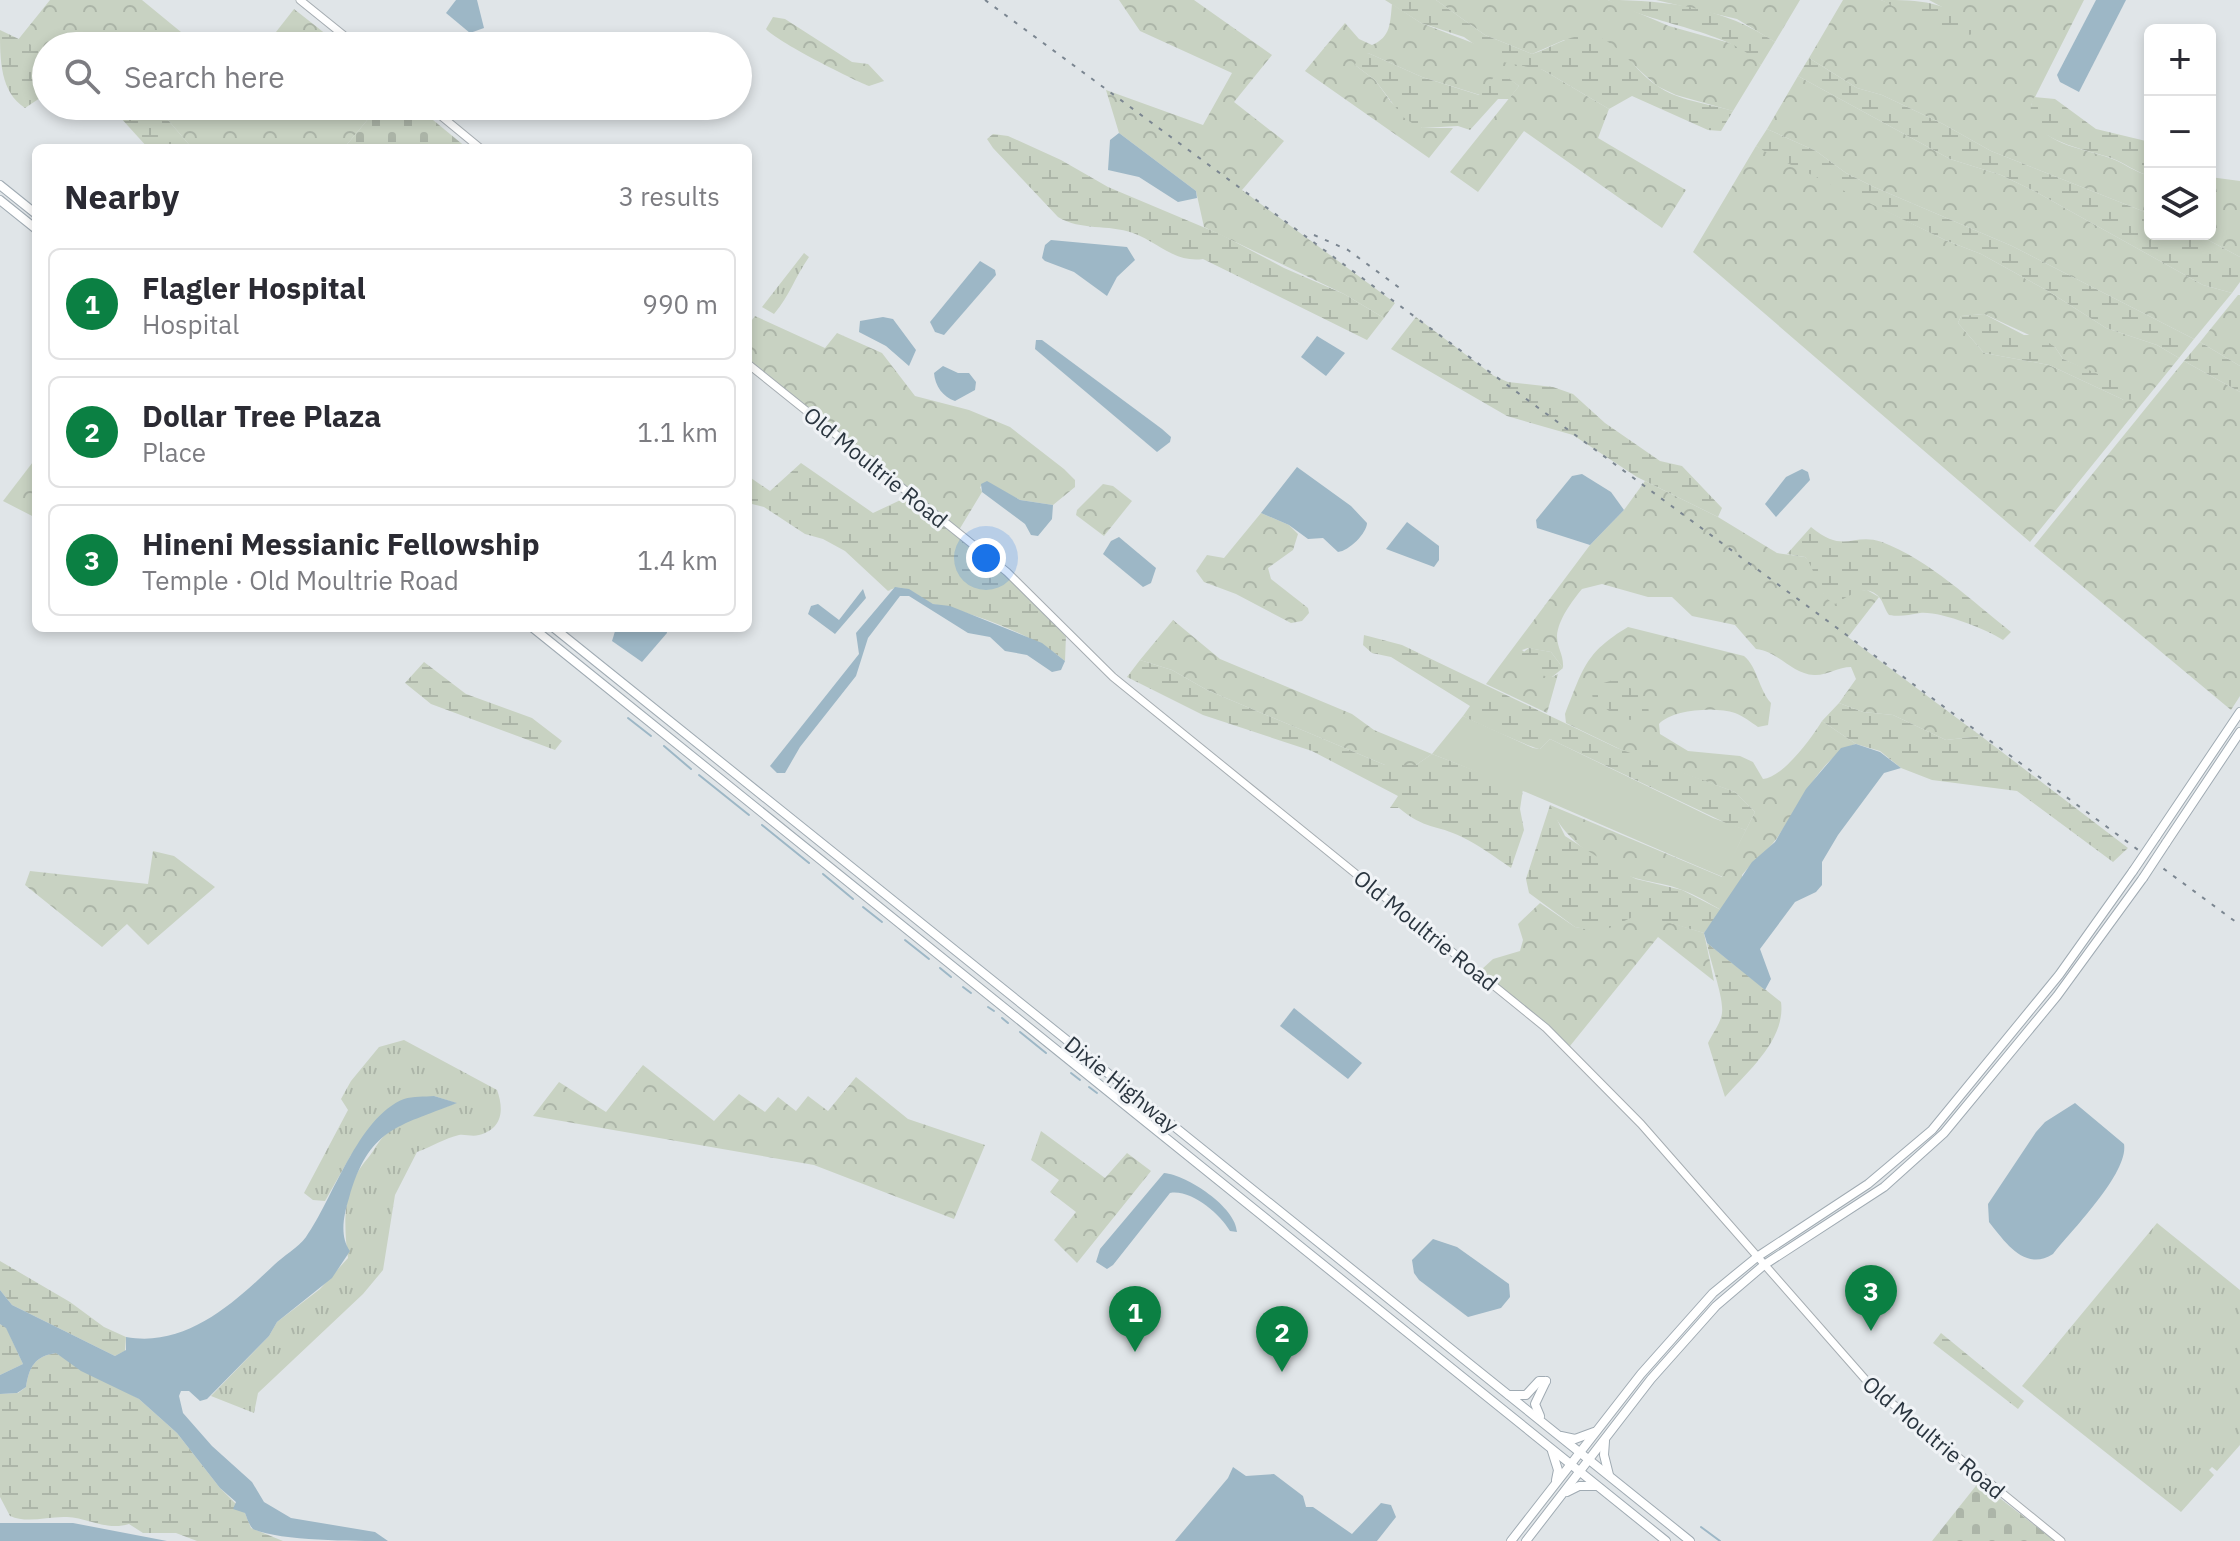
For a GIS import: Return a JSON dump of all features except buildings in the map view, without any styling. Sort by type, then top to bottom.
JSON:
[{"type":"main road","points":[[300,0],[340,32]]},
{"type":"main road","points":[[446,120],[475,144]]},
{"type":"main road","points":[[0,185],[32,211]]},
{"type":"main road","points":[[0,200],[32,226]]},
{"type":"main road","points":[[17,214],[25,205]]},
{"type":"main road","name":"Old Moultrie Road","points":[[752,367],[1007,572],[1113,677],[1546,1028],[1641,1124],[1889,1403],[2061,1541]]},
{"type":"main road","name":"Dixie Highway","points":[[538,632],[1666,1541]]},
{"type":"main road","name":"Dixie Highway","points":[[559,632],[1690,1541]]},
{"type":"main road","points":[[1511,1541],[1663,1347],[1713,1293],[1757,1257],[1897,1161],[1946,1115],[2006,1042],[2133,871],[2240,712]]},
{"type":"main road","points":[[1526,1541],[1672,1355],[1716,1306],[1764,1265],[1884,1187],[1929,1149],[1968,1106],[2072,977],[2143,878],[2240,732]]},
{"type":"main road","points":[[963,973],[971,963]]},
{"type":"main road","points":[[1884,1187],[1897,1161]]},
{"type":"main road","points":[[1663,1347],[1672,1355]]},
{"type":"main road","points":[[1509,1395],[1526,1395],[1539,1381],[1546,1381],[1535,1404],[1543,1421]]},
{"type":"main road","points":[[1558,1435],[1575,1439],[1595,1432]]},
{"type":"main road","points":[[1608,1435],[1604,1455],[1609,1476]]},
{"type":"main road","points":[[1552,1450],[1558,1470],[1555,1483]]},
{"type":"main road","points":[[1560,1497],[1579,1486],[1599,1487]]},
{"type":"green space","points":[[50,0],[142,0],[181,32],[32,32],[32,47],[17,41]]},
{"type":"green space","points":[[1119,0],[1194,0],[1272,55],[1234,102],[1284,141],[1242,190],[1395,303],[1384,318],[1344,294],[1204,227],[1196,191],[1119,133],[1106,90],[1203,125],[1232,73],[1140,31]]},
{"type":"green space","points":[[1385,0],[1436,0],[1485,35],[1532,54],[1571,38],[1595,36],[1614,46],[1648,79],[1665,90],[1733,111],[1721,131],[1708,130],[1632,96],[1609,109],[1543,70],[1498,61],[1464,37],[1421,23]]},
{"type":"green space","points":[[1436,0],[1608,0],[1669,26],[1733,44],[1752,54],[1761,65],[1733,111],[1676,95],[1657,86],[1616,49],[1564,40],[1532,54],[1485,35]]},
{"type":"green space","points":[[1608,0],[1695,8],[1736,21],[1775,42],[1761,65],[1748,53],[1730,44]]},
{"type":"green space","points":[[1656,0],[1800,0],[1775,42],[1737,19]]},
{"type":"green space","points":[[1843,0],[1881,0],[1908,11],[1942,7],[1929,0],[2084,0],[2031,105],[2035,119],[2050,137],[2144,174],[2144,212],[1991,151],[1882,95],[1857,88],[1809,58]]},
{"type":"green space","points":[[1881,0],[1943,7],[1977,27],[1975,33],[1954,34],[1928,25]]},
{"type":"green space","points":[[1392,4],[1421,23],[1543,70],[1609,109],[1598,138],[1686,190],[1662,228],[1524,131],[1478,192],[1450,172],[1519,86],[1499,72],[1480,95],[1422,77],[1368,53],[1355,65],[1375,80],[1391,102],[1422,128],[1453,128],[1429,158],[1305,71],[1345,23],[1359,39],[1372,45],[1378,42],[1388,29]]},
{"type":"green space","points":[[294,9],[323,32],[276,32]]},
{"type":"green space","points":[[773,17],[785,19],[852,62],[868,64],[884,81],[869,86],[798,50],[766,29]]},
{"type":"green space","points":[[0,30],[32,45],[32,103],[25,108],[6,84],[1,64]]},
{"type":"green space","points":[[1368,53],[1422,77],[1479,95],[1499,71],[1519,86],[1509,99],[1498,99],[1470,130],[1458,126],[1422,128],[1403,117],[1375,80],[1355,65],[1358,56]]},
{"type":"green space","points":[[1809,58],[1857,88],[1882,95],[1991,151],[2144,212],[2144,240],[2208,240],[2240,257],[2240,282],[2232,293],[2203,285],[2036,192],[2001,175],[1950,159],[1798,76]]},
{"type":"green space","points":[[1798,76],[1950,159],[2001,175],[2203,285],[2232,293],[2194,339],[2012,246],[1846,173],[1816,151],[1767,129]]},
{"type":"green space","points":[[2034,97],[2055,99],[2096,129],[2144,141],[2144,174],[2111,158],[2056,140],[2034,123],[2031,111]]},
{"type":"green space","points":[[123,120],[168,120],[189,144],[144,144]]},
{"type":"green space","points":[[168,120],[367,120],[347,144],[189,144]]},
{"type":"green space","points":[[367,120],[433,120],[462,144],[347,144]]},
{"type":"green space","points":[[1767,129],[1816,151],[1846,173],[1874,187],[2012,246],[2194,339],[2179,358],[2157,345],[2106,328],[1981,254],[1945,240],[1769,154],[1756,146]]},
{"type":"green space","points":[[993,134],[1008,136],[1061,160],[1108,187],[1222,235],[1284,268],[1344,294],[1384,318],[1367,340],[1203,259],[1183,258],[1124,230],[1085,226],[1058,217],[993,148],[987,139]]},
{"type":"green space","points":[[1756,146],[1945,240],[1981,254],[2106,328],[2157,345],[2179,358],[2030,542],[1693,252]],"holes":[[[1984,314],[2055,347],[2063,359],[2097,375],[2124,400],[2049,365],[1984,353],[1958,323],[1961,316]]]},
{"type":"green space","points":[[2216,178],[2240,181],[2240,257],[2208,240],[2216,240]]},
{"type":"green space","points":[[804,253],[809,257],[780,307],[774,314],[762,307]]},
{"type":"green space","points":[[2240,295],[2240,366],[2200,342]]},
{"type":"green space","points":[[1984,314],[2024,335],[2037,335],[2055,347],[2063,359],[2142,393],[2137,399],[2124,400],[2049,365],[1984,353],[1958,323],[1961,316]]},
{"type":"green space","points":[[755,316],[825,348],[837,333],[882,353],[915,396],[969,410],[1010,427],[1064,469],[1075,480],[1075,487],[1053,505],[1020,500],[987,482],[980,487],[982,492],[959,530],[752,363],[752,320]]},
{"type":"green space","points":[[1416,317],[1494,376],[1508,382],[1553,387],[1573,394],[1605,423],[1660,461],[1682,466],[1722,508],[1718,517],[1637,477],[1573,435],[1507,416],[1391,349]]},
{"type":"green space","points":[[2200,342],[2240,366],[2240,392],[2184,361]]},
{"type":"green space","points":[[2184,361],[2240,392],[2240,696],[2231,710],[2034,546]]},
{"type":"green space","points":[[32,463],[32,516],[3,501]]},
{"type":"green space","points":[[801,463],[873,513],[909,496],[1005,574],[1066,635],[1065,661],[1036,642],[1002,626],[929,603],[906,589],[888,591],[845,551],[823,539],[805,534],[764,507],[752,504],[752,479],[770,491]]},
{"type":"green space","points":[[1645,481],[1718,517],[1777,553],[1805,557],[1816,569],[1824,594],[1867,590],[1879,597],[1848,637],[1981,736],[1946,740],[1893,715],[1863,712],[1839,703],[1856,679],[1851,667],[1819,675],[1806,674],[1756,649],[1735,625],[1692,616],[1672,597],[1648,597],[1602,584],[1582,589],[1563,617],[1557,636],[1563,668],[1551,652],[1528,648],[1522,650],[1552,677],[1558,674],[1547,713],[1486,684],[1590,545],[1624,510]]},
{"type":"green space","points":[[1103,484],[1113,486],[1132,501],[1104,536],[1076,515],[1077,510]]},
{"type":"green space","points":[[1261,513],[1289,525],[1298,534],[1293,550],[1268,568],[1271,579],[1308,608],[1309,613],[1302,621],[1291,623],[1236,594],[1204,582],[1196,571],[1207,555],[1224,558]]},
{"type":"green space","points":[[1811,527],[1832,540],[1872,540],[1899,550],[1950,582],[2011,632],[2003,640],[1975,626],[1939,615],[1889,615],[1879,597],[1868,591],[1857,592],[1835,604],[1824,595],[1805,557],[1787,554]]},
{"type":"green space","points":[[1173,620],[1220,659],[1352,714],[1374,730],[1432,754],[1416,765],[1385,765],[1207,690],[1172,670],[1140,660]]},
{"type":"green space","points":[[1628,627],[1744,656],[1771,703],[1768,725],[1758,727],[1735,713],[1717,710],[1684,712],[1659,724],[1660,734],[1688,751],[1740,756],[1753,762],[1763,779],[1788,765],[1822,721],[1856,744],[1832,759],[1821,771],[1777,838],[1742,875],[1742,882],[1721,910],[1687,892],[1613,869],[1574,840],[1555,817],[1550,805],[1722,877],[1755,812],[1735,792],[1632,755],[1566,723],[1565,714],[1593,654]]},
{"type":"green space","points":[[1364,635],[1402,645],[1617,748],[1735,792],[1755,812],[1746,830],[1730,825],[1550,739],[1540,749],[1489,728],[1463,716],[1470,706],[1391,657],[1372,653],[1363,645]]},
{"type":"green space","points":[[1529,648],[1551,652],[1563,668],[1552,677],[1526,673],[1516,658]]},
{"type":"green space","points":[[1140,660],[1172,670],[1207,690],[1385,765],[1416,765],[1432,754],[1523,789],[1520,809],[1524,830],[1511,868],[1462,837],[1424,823],[1399,808],[1390,808],[1398,796],[1312,751],[1203,715],[1127,677]]},
{"type":"green space","points":[[424,662],[466,694],[532,718],[562,741],[555,750],[431,704],[405,683]]},
{"type":"green space","points":[[1613,680],[1622,681],[1648,703],[1649,716],[1643,721],[1621,719],[1593,700],[1591,687]]},
{"type":"green space","points":[[1839,703],[1863,712],[1893,715],[1946,740],[1981,736],[2128,848],[2113,862],[2017,791],[1932,780],[1901,768],[1880,751],[1856,744],[1822,721]]},
{"type":"green space","points":[[1463,716],[1533,748],[1540,749],[1550,739],[1713,818],[1746,830],[1723,877],[1432,754]]},
{"type":"green space","points":[[1550,805],[1565,836],[1613,867],[1636,879],[1682,890],[1721,910],[1704,933],[1639,914],[1601,932],[1575,927],[1529,893],[1526,879]]},
{"type":"green space","points":[[153,851],[174,856],[215,887],[148,945],[127,924],[102,947],[25,885],[30,871],[148,884]]},
{"type":"green space","points":[[1540,903],[1575,927],[1601,931],[1639,913],[1704,933],[1714,981],[1658,937],[1570,1046],[1481,970],[1493,959],[1520,951],[1523,940],[1518,924]]},
{"type":"green space","points":[[1707,943],[1781,1002],[1778,1029],[1772,1041],[1725,1097],[1708,1043],[1720,1021],[1722,1006]]},
{"type":"green space","points":[[404,1040],[497,1090],[501,1111],[497,1123],[479,1135],[454,1136],[417,1152],[395,1195],[383,1270],[363,1294],[258,1393],[254,1413],[211,1396],[269,1336],[277,1322],[320,1289],[348,1258],[346,1218],[349,1192],[360,1169],[381,1139],[407,1121],[456,1103],[434,1096],[351,1155],[325,1201],[313,1200],[304,1193],[348,1110],[341,1099],[351,1081],[379,1047]]},
{"type":"green space","points":[[643,1065],[714,1121],[739,1094],[765,1112],[778,1097],[796,1111],[808,1096],[828,1111],[856,1077],[908,1119],[985,1145],[954,1219],[814,1165],[533,1116],[559,1082],[606,1112]]},
{"type":"green space","points":[[1041,1131],[1105,1178],[1127,1153],[1151,1171],[1077,1263],[1054,1240],[1076,1212],[1050,1192],[1059,1180],[1031,1160]]},
{"type":"green space","points":[[2157,1223],[2240,1290],[2240,1445],[2217,1471],[2212,1467],[2209,1470],[2214,1475],[2181,1512],[2022,1386]]},
{"type":"green space","points":[[0,1261],[70,1302],[104,1327],[126,1337],[125,1351],[115,1356],[12,1305],[0,1290]]},
{"type":"green space","points":[[0,1324],[6,1327],[23,1364],[0,1375]]},
{"type":"green space","points":[[1941,1333],[2024,1401],[2018,1409],[1933,1343]]},
{"type":"green space","points":[[56,1353],[139,1399],[177,1433],[220,1488],[245,1513],[251,1528],[283,1541],[197,1541],[176,1533],[143,1533],[129,1524],[113,1526],[67,1517],[31,1520],[10,1516],[0,1497],[0,1394],[18,1393],[26,1387],[34,1364]]},
{"type":"green space","points":[[1979,1482],[2055,1541],[1932,1541]]},
{"type":"water","points":[[456,0],[477,0],[484,28],[469,32],[446,13]]},
{"type":"water","points":[[2096,0],[2126,0],[2079,92],[2060,82],[2057,75]]},
{"type":"water","points":[[1119,133],[1196,191],[1197,198],[1178,202],[1139,177],[1108,170],[1110,140]]},
{"type":"water","points":[[1051,240],[1127,247],[1135,260],[1117,277],[1107,296],[1074,272],[1042,258],[1045,245]]},
{"type":"water","points":[[980,261],[995,270],[996,275],[944,335],[935,332],[930,322]]},
{"type":"water","points":[[883,317],[893,319],[916,350],[909,366],[886,346],[859,332],[860,321]]},
{"type":"water","points":[[1317,336],[1345,353],[1326,376],[1301,357]]},
{"type":"water","points":[[1036,340],[1042,340],[1162,429],[1171,437],[1170,442],[1157,452],[1035,349]]},
{"type":"water","points":[[943,366],[958,373],[969,373],[976,382],[975,390],[955,401],[943,394],[934,373]]},
{"type":"water","points":[[1297,467],[1351,506],[1367,523],[1352,545],[1338,552],[1323,538],[1308,539],[1289,525],[1261,513]]},
{"type":"water","points":[[1802,469],[1808,472],[1810,480],[1776,517],[1765,504],[1786,477]]},
{"type":"water","points":[[1582,474],[1611,492],[1624,510],[1590,545],[1537,528],[1536,520],[1572,476]]},
{"type":"water","points":[[987,481],[1020,500],[1053,505],[1052,519],[1038,536],[1031,535],[1025,524],[982,492],[981,484]]},
{"type":"water","points":[[1407,522],[1439,546],[1439,560],[1434,567],[1386,549]]},
{"type":"water","points":[[1119,537],[1156,568],[1151,583],[1143,587],[1103,554],[1111,541]]},
{"type":"water","points":[[895,587],[909,589],[933,604],[950,606],[1042,643],[1065,661],[1061,670],[1052,672],[1027,655],[1005,651],[990,637],[968,633],[909,596],[900,596],[868,638],[856,676],[800,747],[785,773],[777,773],[770,766],[859,654],[856,633]]},
{"type":"water","points":[[863,589],[866,598],[835,634],[808,614],[811,606],[818,604],[839,620]]},
{"type":"water","points":[[615,632],[667,633],[642,662],[612,641]]},
{"type":"water","points":[[1856,744],[1880,752],[1901,768],[1884,773],[1822,862],[1822,885],[1816,892],[1795,902],[1760,949],[1771,979],[1765,990],[1707,943],[1704,933],[1752,862],[1775,842],[1806,789],[1841,748]]},
{"type":"water","points":[[1294,1008],[1362,1063],[1348,1079],[1280,1026]]},
{"type":"water","points":[[434,1096],[457,1103],[388,1133],[366,1157],[344,1218],[344,1239],[350,1251],[332,1278],[277,1322],[269,1336],[207,1399],[200,1401],[189,1391],[181,1391],[179,1396],[183,1413],[212,1446],[252,1482],[264,1502],[291,1518],[375,1532],[388,1541],[298,1538],[253,1529],[245,1513],[233,1509],[236,1502],[220,1488],[177,1433],[139,1399],[81,1371],[56,1353],[34,1364],[26,1387],[17,1393],[0,1394],[0,1375],[23,1364],[6,1328],[0,1324],[0,1290],[12,1305],[115,1356],[126,1350],[126,1337],[148,1339],[189,1329],[242,1294],[303,1241],[348,1160],[373,1123],[404,1099]]},
{"type":"water","points":[[2075,1103],[2124,1144],[2123,1156],[2108,1185],[2053,1254],[2043,1259],[2025,1257],[2009,1246],[1989,1222],[1988,1204],[2036,1132],[2045,1122]]},
{"type":"water","points":[[1164,1173],[1185,1180],[1209,1194],[1235,1222],[1237,1232],[1230,1231],[1212,1210],[1196,1199],[1170,1193],[1113,1265],[1107,1269],[1096,1262],[1100,1249]]},
{"type":"water","points":[[1433,1239],[1457,1247],[1509,1284],[1510,1297],[1501,1308],[1468,1317],[1419,1280],[1414,1273],[1412,1260]]},
{"type":"water","points":[[1233,1467],[1246,1476],[1274,1474],[1303,1496],[1306,1507],[1313,1507],[1352,1534],[1381,1503],[1391,1505],[1396,1517],[1377,1541],[1175,1541],[1228,1478]]},
{"type":"water","points":[[0,1523],[73,1523],[167,1541],[0,1541]]},
{"type":"waterway","points":[[628,718],[651,736]]},
{"type":"waterway","points":[[664,746],[691,769]]},
{"type":"waterway","points":[[699,775],[749,815]]},
{"type":"waterway","points":[[762,825],[809,863]]},
{"type":"waterway","points":[[823,874],[853,899]]},
{"type":"waterway","points":[[863,907],[882,922]]},
{"type":"waterway","points":[[905,940],[929,959]]},
{"type":"waterway","points":[[940,968],[951,977]]},
{"type":"waterway","points":[[963,987],[971,993]]},
{"type":"waterway","points":[[988,1007],[994,1011]]},
{"type":"waterway","points":[[1002,1018],[1008,1023]]},
{"type":"waterway","points":[[1020,1032],[1046,1053]]},
{"type":"waterway","points":[[1071,1073],[1080,1080]]},
{"type":"waterway","points":[[1089,1087],[1097,1093]]},
{"type":"waterway","points":[[1701,1527],[1720,1541]]},
{"type":"railway","points":[[985,0],[2240,925]]},
{"type":"railway","points":[[1314,235],[1348,250],[1401,289]]},
{"type":"place","name":"Hineni Messianic Fellowship","points":[[1871,1331]]},
{"type":"place","name":"Flagler Hospital","points":[[1135,1352]]},
{"type":"place","name":"Dollar Tree Plaza","points":[[1282,1372]]}]
